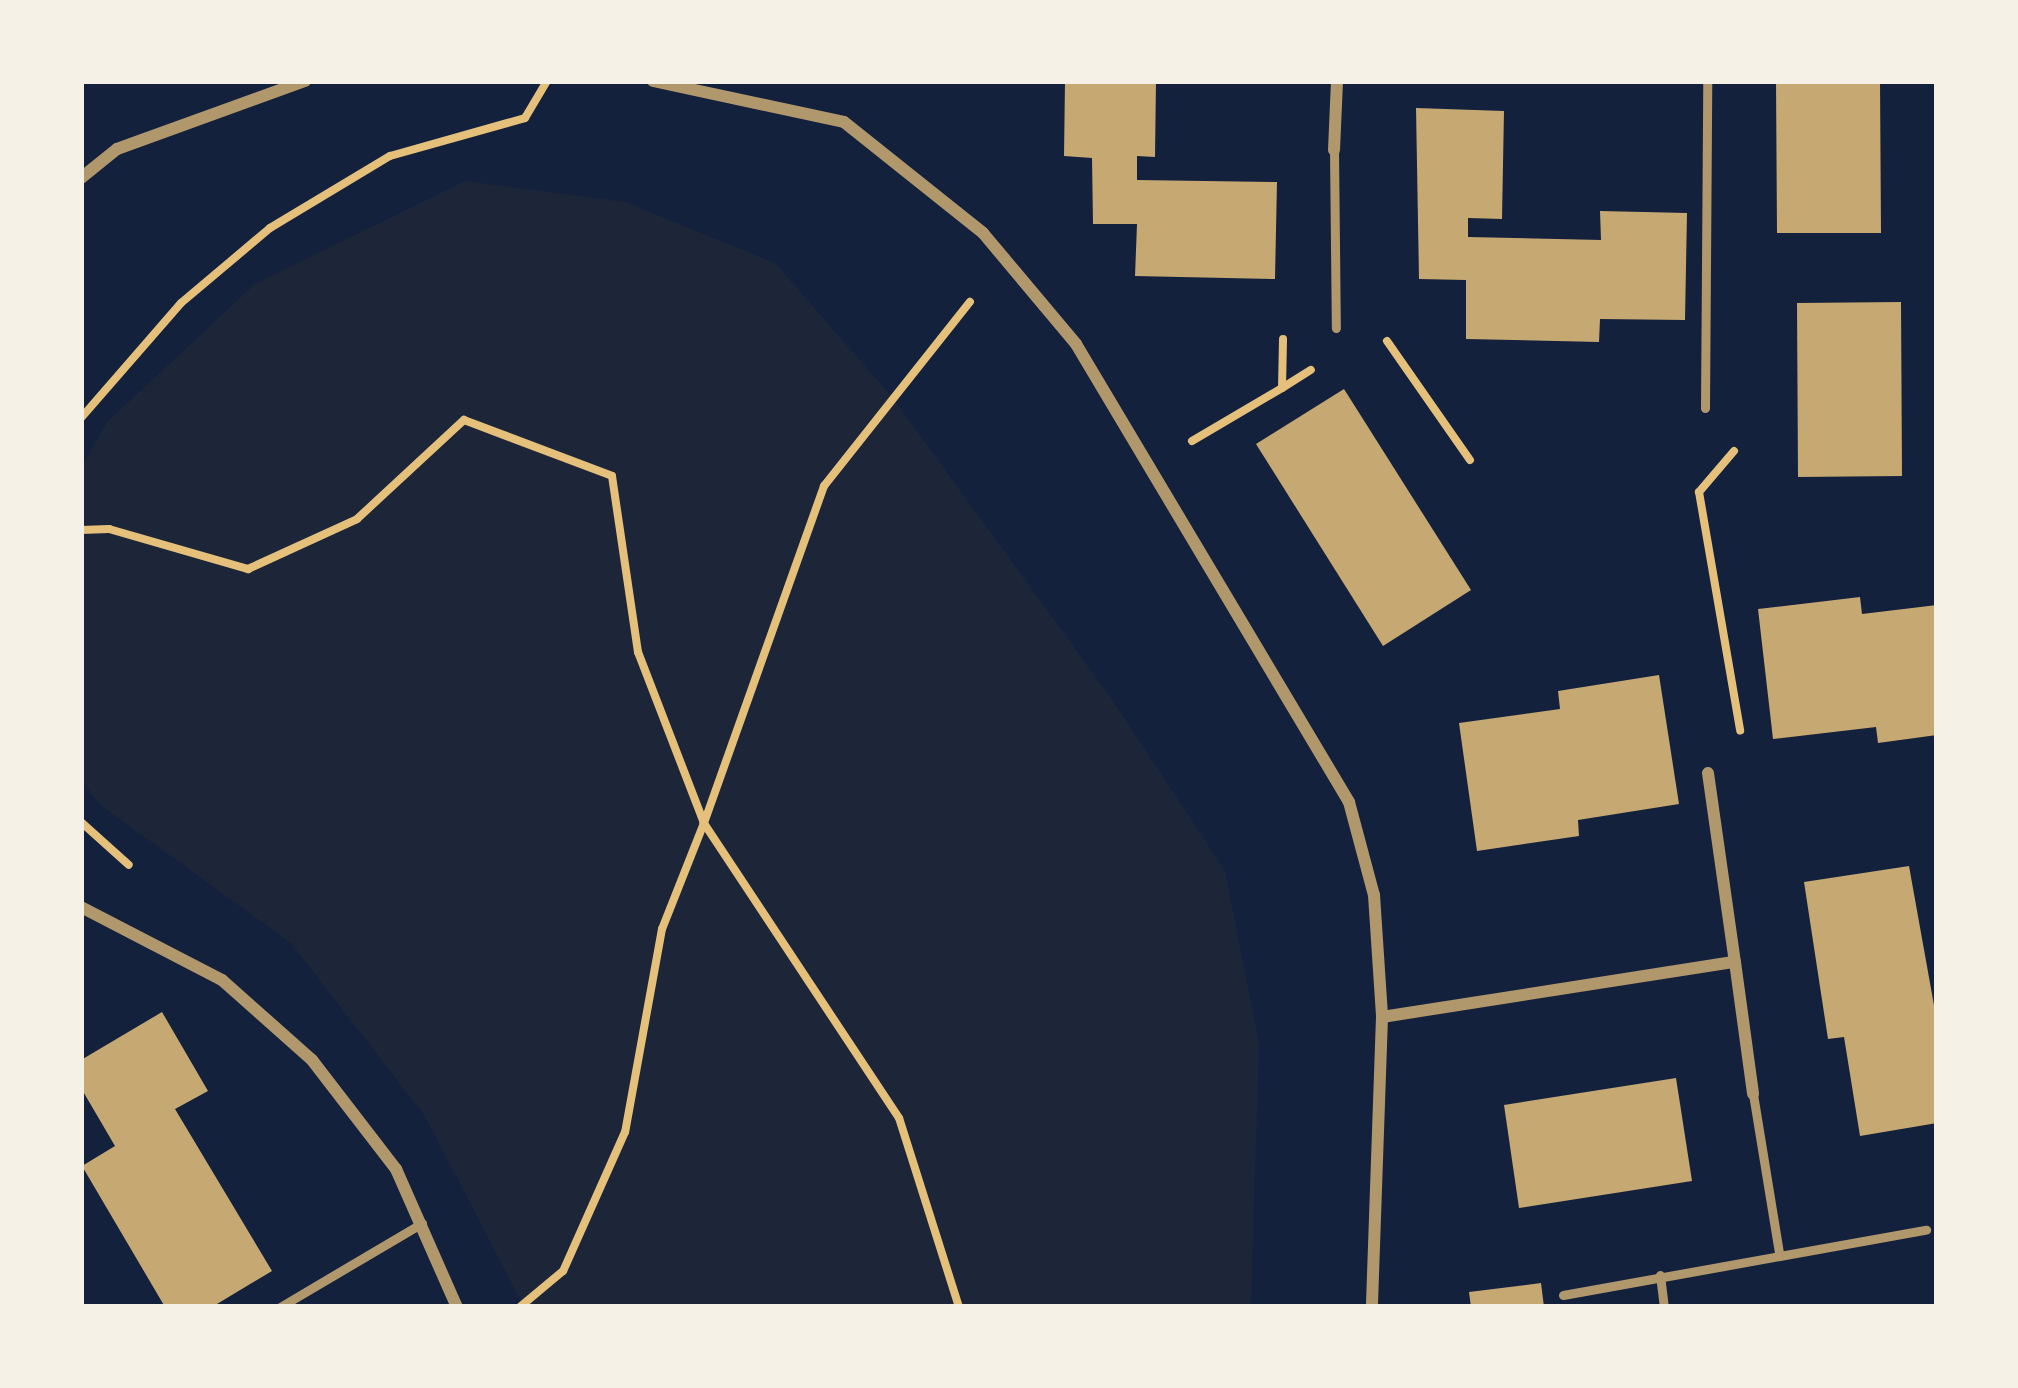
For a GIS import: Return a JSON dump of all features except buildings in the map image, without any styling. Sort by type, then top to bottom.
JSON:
[{"type":"street","points":[[81,178],[117,149],[305,81]]},
{"type":"street","points":[[653,81],[702,87],[844,122],[982,233],[1076,344],[1349,802],[1374,895],[1382,1017],[1372,1307]]},
{"type":"street","points":[[1334,150],[1337,81]]},
{"type":"street","points":[[1708,773],[1753,1094]]},
{"type":"street","points":[[81,907],[222,980],[312,1060],[396,1169],[457,1307]]},
{"type":"street","points":[[1382,1017],[1735,962]]},
{"type":"lane","points":[[1705,408],[1707,81]]},
{"type":"lane","points":[[1334,150],[1336,328]]},
{"type":"lane","points":[[1753,1094],[1779,1252]]},
{"type":"lane","points":[[280,1307],[422,1223]]},
{"type":"lane","points":[[1563,1295],[1779,1252],[1926,1230]]},
{"type":"lane","points":[[1660,1274],[1664,1307]]},
{"type":"path","points":[[81,418],[181,303],[270,228],[390,156],[525,118],[547,81]]},
{"type":"path","points":[[520,1307],[563,1271],[625,1132],[662,928],[824,486],[1006,261]]},
{"type":"path","points":[[1282,388],[1283,331]]},
{"type":"path","points":[[1368,335],[1385,339],[1470,460]]},
{"type":"path","points":[[1149,466],[1316,367]]},
{"type":"path","points":[[1705,408],[1732,411],[1734,456],[1699,492],[1745,754],[1708,773]]},
{"type":"path","points":[[81,530],[109,529],[248,569],[357,519],[464,420],[612,476],[638,652],[704,823],[898,1118],[959,1307]]},
{"type":"shaded area","points":[[465,181],[625,202],[775,263],[892,397],[1113,701],[1225,871],[1259,1043],[1251,1307],[524,1307],[425,1116],[291,943],[99,804],[81,780],[81,468],[107,422],[255,284]]}]
